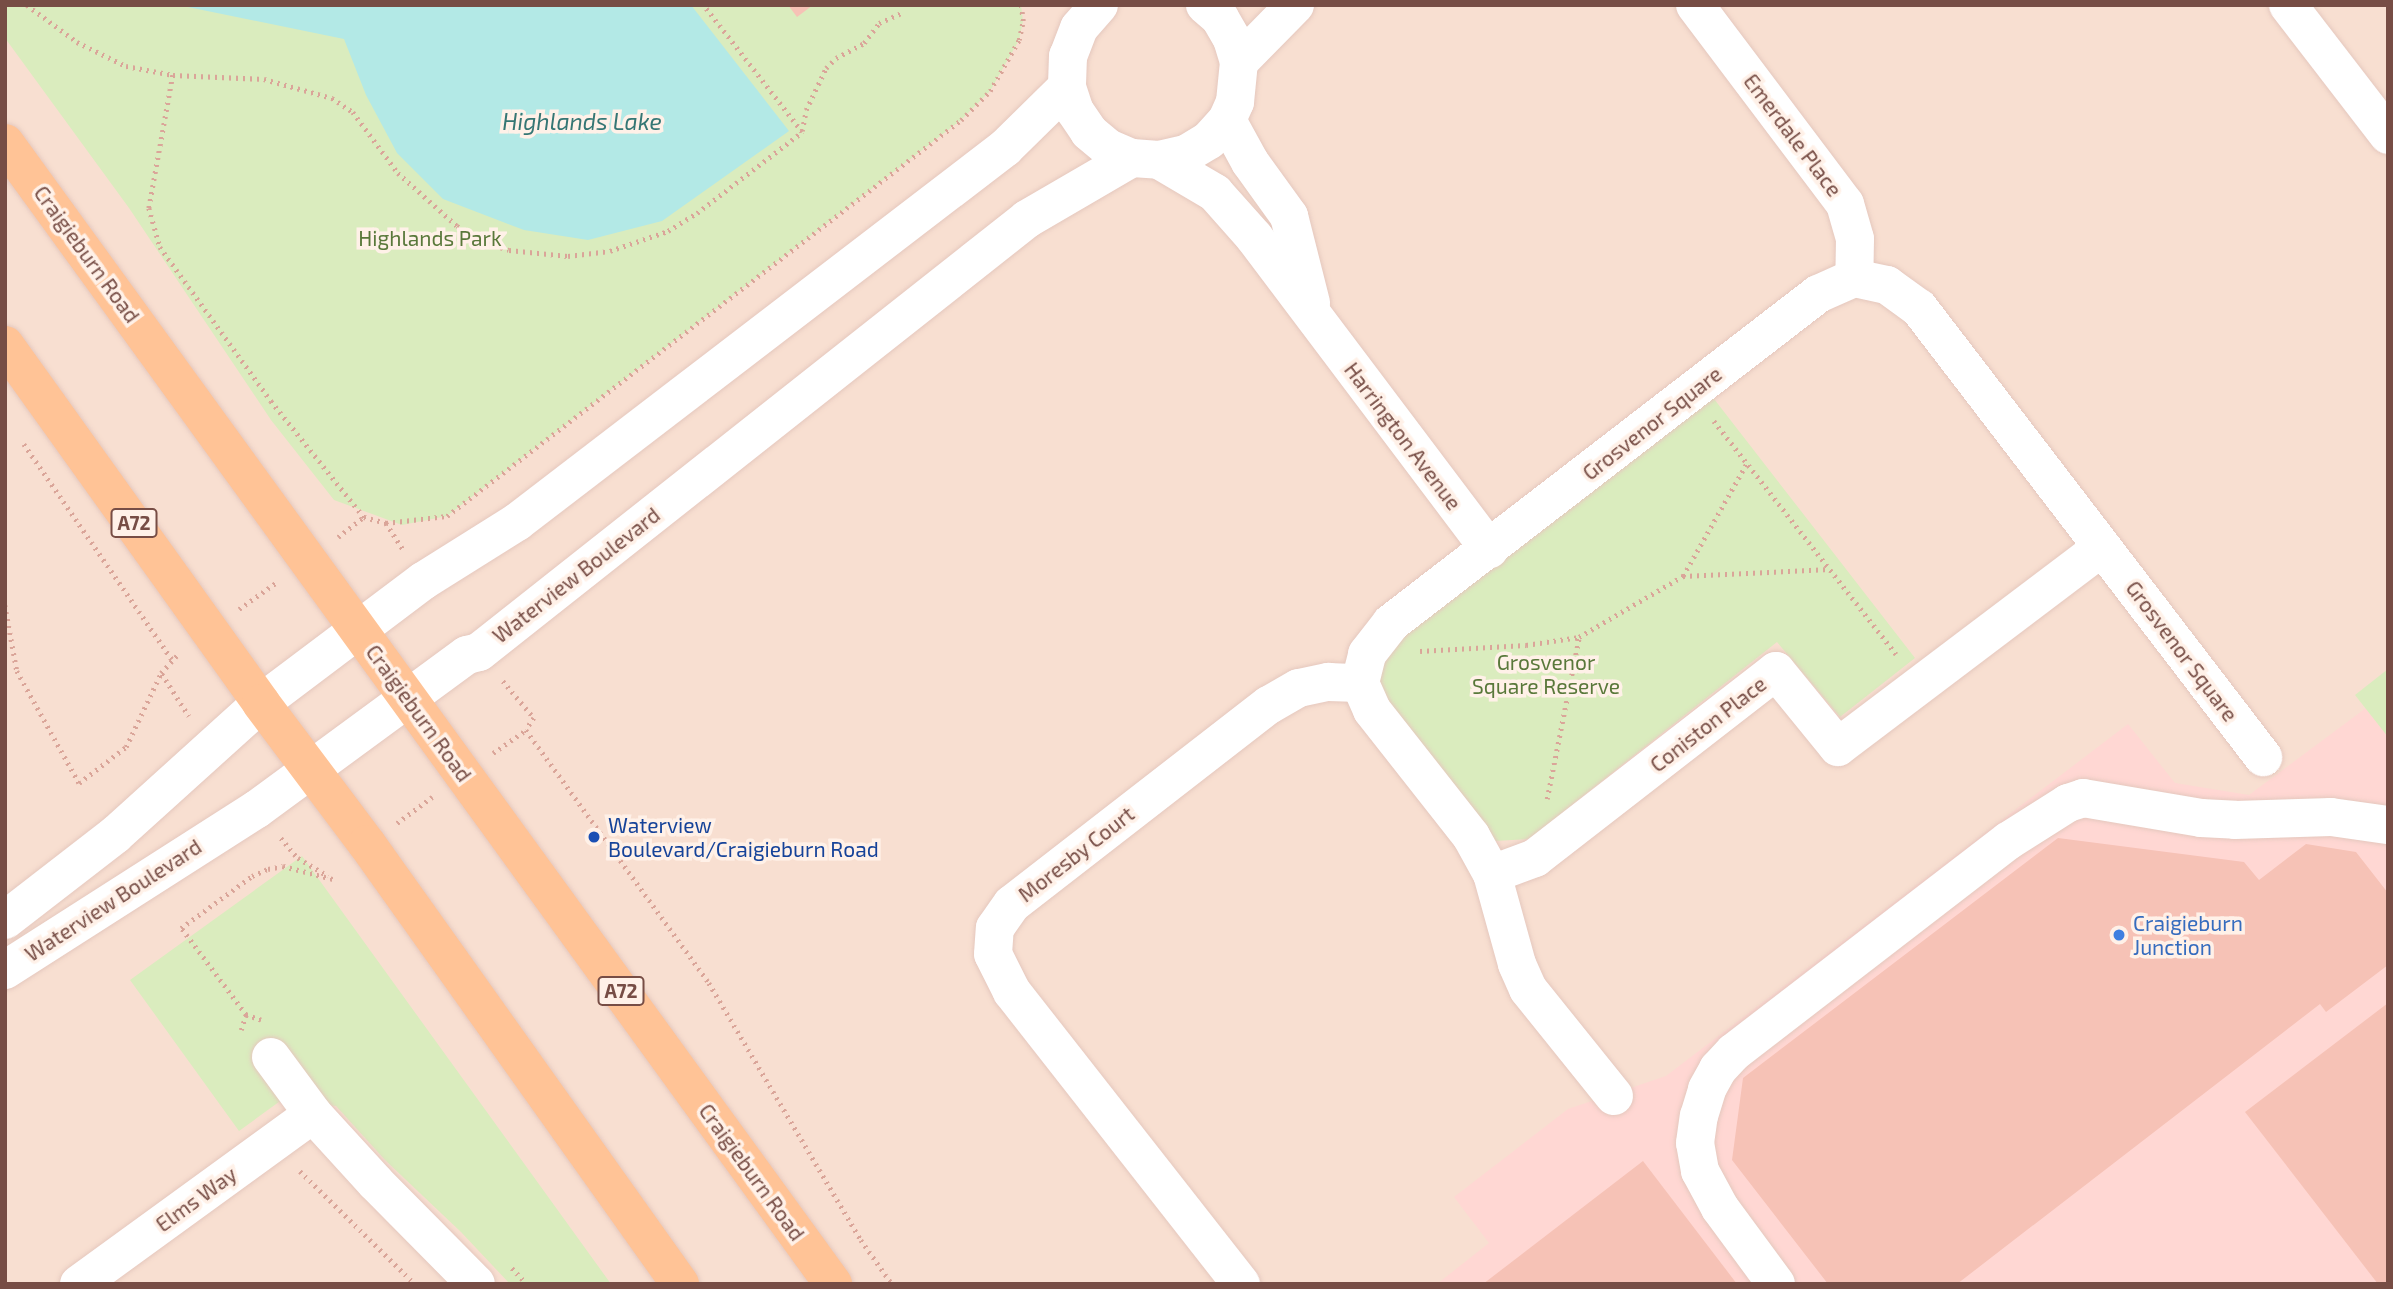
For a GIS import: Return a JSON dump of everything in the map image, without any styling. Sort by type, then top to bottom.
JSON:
[{"type":"main road","name":"Craigieburn Road","points":[[5,143],[833,1284]]},
{"type":"main road","name":"A72","points":[[5,345],[261,703],[368,844],[680,1284]]},
{"type":"street","points":[[1205,5],[1220,18],[1232,39],[1239,62],[1238,92],[1227,120]]},
{"type":"street","points":[[1239,62],[1295,5]]},
{"type":"street","name":"Emerdale Place","points":[[1695,5],[1845,204],[1855,239],[1854,278]]},
{"type":"street","points":[[2288,5],[2388,135]]},
{"type":"street","points":[[1067,87],[1068,57],[1081,13]]},
{"type":"street","name":"Harrington Avenue","points":[[1067,87],[1075,111],[1089,132],[1108,148],[1145,159],[1215,193],[1254,237],[1489,549]]},
{"type":"street","name":"Waterview Boulevard","points":[[5,920],[115,835],[261,703],[423,581],[517,522],[1005,148],[1067,87]]},
{"type":"street","name":"Harrington Avenue","points":[[1227,120],[1250,162],[1289,216],[1316,322]]},
{"type":"street","name":"Waterview Boulevard","points":[[5,970],[257,809],[309,768],[467,655],[479,652],[1027,219],[1145,159],[1186,154],[1209,141],[1227,120]]},
{"type":"street","name":"Grosvenor Square","points":[[1364,668],[1391,623],[1818,294],[1854,278],[1888,285],[1919,308],[2263,757]]},
{"type":"street","name":"Coniston Place","points":[[1492,874],[1535,858],[1776,671],[1838,747],[2102,547]]},
{"type":"street","points":[[1364,668],[1372,710],[1471,836],[1492,874],[1517,964],[1528,989],[1614,1096]]},
{"type":"street","name":"Moresby Court","points":[[1241,1284],[1012,992],[993,954],[995,928],[1012,904],[1269,705],[1299,688],[1328,682],[1364,668]]},
{"type":"street","points":[[1776,1284],[1720,1209],[1700,1171],[1695,1143],[1707,1089],[1718,1069],[1734,1052],[2008,841],[2068,803],[2083,798],[2201,818],[2235,820],[2331,817],[2388,825]]},
{"type":"street","points":[[271,1057],[313,1114],[376,1183],[476,1284]]},
{"type":"street","name":"Elms Way","points":[[79,1284],[313,1114]]},
{"type":"path","points":[[27,5],[77,42],[126,66],[173,75],[264,79],[332,98],[353,112],[398,173],[457,226],[481,241],[509,250],[568,256],[610,251],[668,230],[697,213],[802,132],[806,110],[826,68],[836,58],[864,43],[879,23],[901,13]]},
{"type":"path","points":[[703,5],[802,132]]},
{"type":"path","points":[[173,75],[149,208],[160,247],[271,401],[365,517],[386,523],[447,516],[961,120],[989,91],[1019,40],[1023,22],[1021,5]]},
{"type":"path","points":[[1692,392],[1920,685]]},
{"type":"path","points":[[21,440],[172,659]]},
{"type":"path","points":[[1683,576],[1747,463]]},
{"type":"path","points":[[5,605],[17,671],[79,783],[126,747],[161,673],[172,659],[365,517]]},
{"type":"path","points":[[386,523],[423,581]]},
{"type":"path","points":[[1364,668],[1579,637],[1683,576],[1830,569]]},
{"type":"path","points":[[1535,858],[1579,637]]},
{"type":"path","points":[[246,1015],[181,928],[252,876],[268,869],[283,866],[333,879],[368,844],[526,730],[534,718],[479,652]]},
{"type":"path","points":[[526,730],[709,983],[861,1240],[892,1284]]},
{"type":"shaded area","points":[[5,5],[2388,5],[2388,1284],[5,1284]]},
{"type":"shaded area","name":"Craigieburn Junction","points":[[2366,708],[2388,737],[2388,1284],[1437,1284],[1489,1243],[1454,1197],[1568,1109],[1666,1076],[2128,724],[2175,783],[2249,795]]},
{"type":"green space","name":"Highlands Park","points":[[5,5],[1021,5],[1023,21],[1019,40],[990,91],[961,120],[447,516],[402,525],[334,500],[271,420],[129,208],[5,38]]},
{"type":"green space","name":"Grosvenor Square Reserve","points":[[1711,395],[1915,658],[1840,717],[1777,642],[1529,839],[1494,841],[1374,684],[1390,647]]},
{"type":"green space","points":[[2388,669],[2388,737],[2355,695]]},
{"type":"green space","points":[[302,856],[611,1284],[510,1284],[461,1232],[385,1160],[336,1106],[283,1099],[239,1131],[130,980]]},
{"type":"water","name":"Highlands Lake","points":[[178,5],[691,5],[789,131],[662,221],[588,240],[524,230],[443,199],[397,153],[366,95],[344,39]]},
{"type":"building","points":[[788,5],[813,5],[797,17]]},
{"type":"building","points":[[2058,838],[2244,862],[2259,880],[2306,844],[2356,852],[2388,893],[2388,965],[2326,1012],[2320,1004],[1957,1284],[1828,1284],[1732,1160],[1743,1078]]},
{"type":"building","points":[[2388,1003],[2388,1284],[2378,1284],[2245,1112]]},
{"type":"building","points":[[1643,1161],[1737,1284],[1483,1284]]},
{"type":"place","name":"Waterview Boulevard/Craigieburn Road","points":[[594,837]]},
{"type":"place","name":"Craigieburn Junction","points":[[2119,935]]}]
